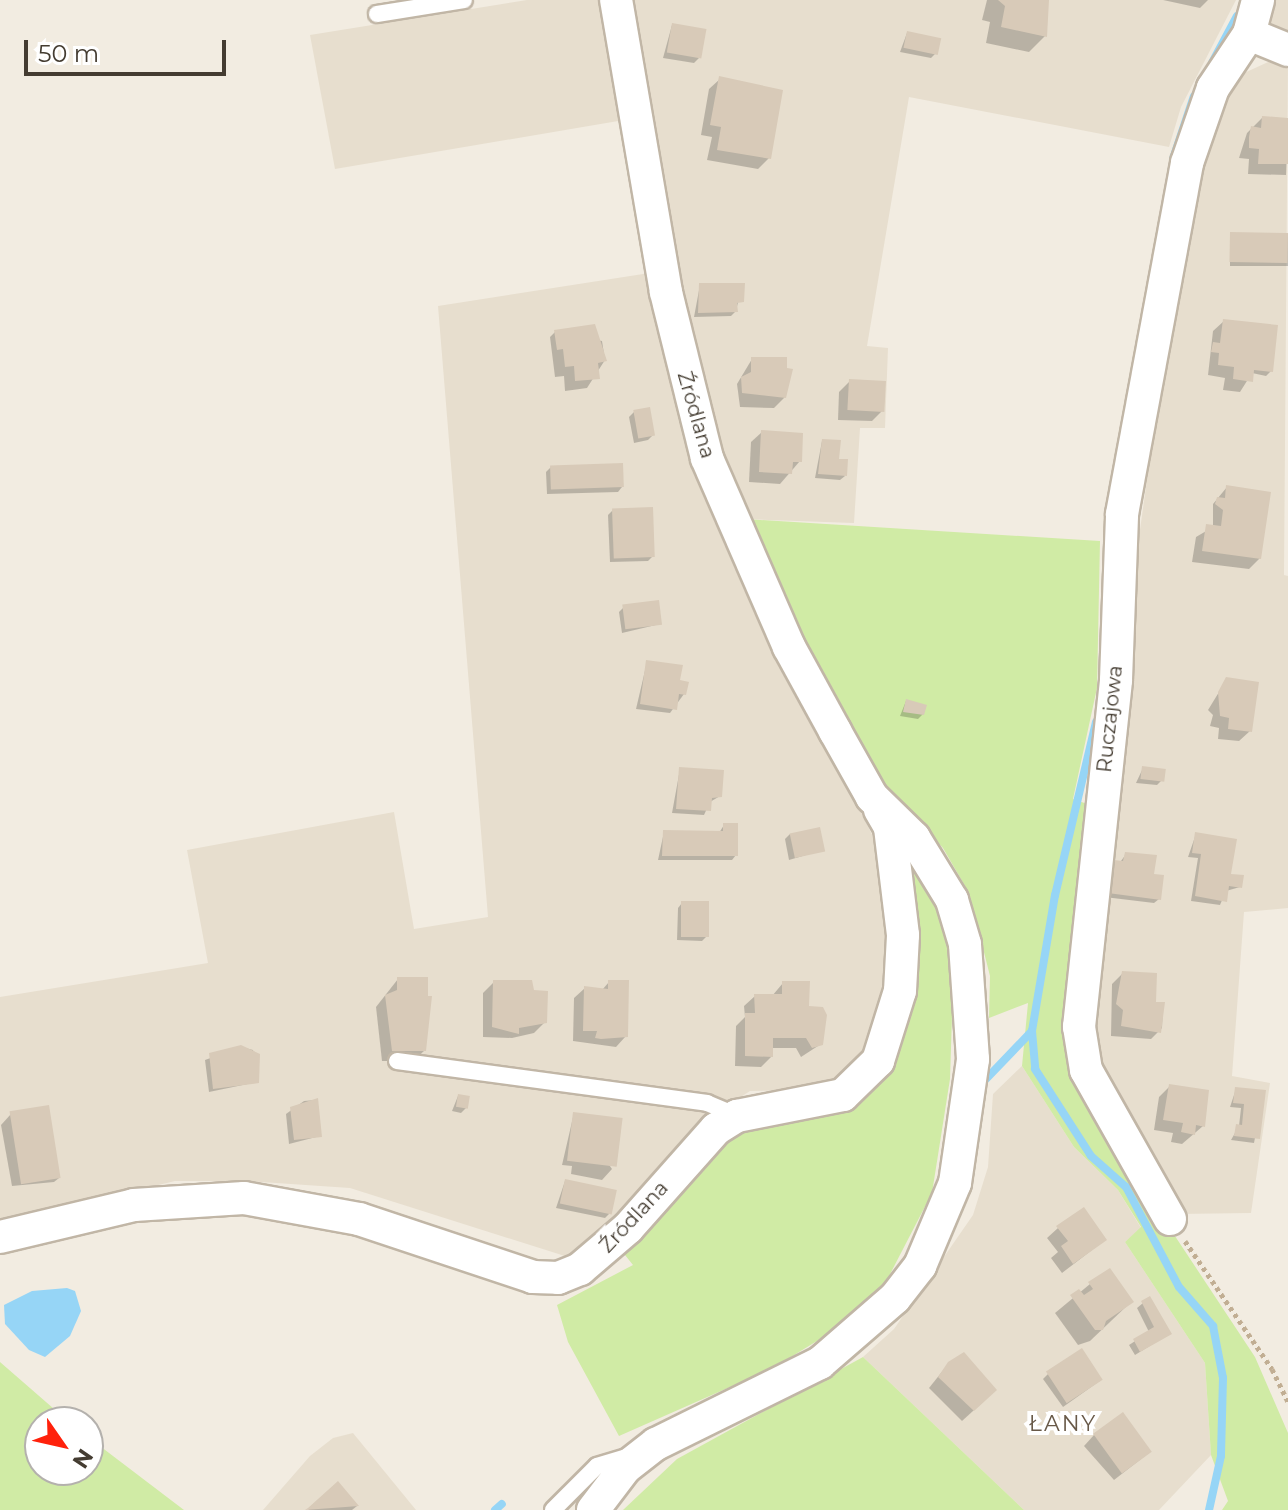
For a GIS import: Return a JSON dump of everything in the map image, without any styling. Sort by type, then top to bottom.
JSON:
[{"type":"street","name":"Źródlana","points":[[0,1237],[134,1205],[244,1198],[323,1209],[533,1277],[558,1278],[600,1255],[689,1155],[737,1116],[843,1095],[878,1061],[900,991],[903,935],[890,827],[789,647],[707,458],[663,278],[616,0]]},
{"type":"street","name":"Ruczajowa","points":[[1170,1219],[1092,1083],[1079,1027],[1116,680],[1122,514],[1187,163],[1213,88],[1249,34],[1258,0]]},
{"type":"street","points":[[1249,34],[1288,50]]},
{"type":"street","name":"Źródlana","points":[[593,1510],[625,1468],[644,1454],[820,1363],[862,1332],[920,1266],[955,1183],[973,1059],[965,944],[935,866],[872,797]]},
{"type":"lane","points":[[377,14],[464,0]]},
{"type":"lane","points":[[397,1061],[707,1103],[737,1116]]},
{"type":"lane","points":[[553,1510],[597,1466],[644,1454]]},
{"type":"path","points":[[1170,1219],[1272,1369],[1288,1402]]},
{"type":"shaded area","points":[[527,0],[609,0],[624,120],[335,169],[310,35]]},
{"type":"shaded area","points":[[627,0],[1236,0],[1181,107],[1169,147],[909,97],[867,346],[888,348],[885,428],[860,428],[854,523],[744,519],[694,367]]},
{"type":"shaded area","points":[[1268,0],[1288,0],[1288,37],[1277,35],[1270,25]]},
{"type":"shaded area","points":[[1275,59],[1288,61],[1284,575],[1288,576],[1288,908],[1244,912],[1232,1076],[1270,1083],[1251,1213],[1177,1214],[1136,1151],[1088,1033],[1132,586],[1178,261],[1215,111],[1231,79]]},
{"type":"shaded area","points":[[656,272],[823,735],[882,855],[894,899],[876,1029],[856,1072],[824,1090],[750,1091],[719,1111],[614,1225],[568,1257],[350,1188],[247,1181],[175,1181],[0,1223],[0,997],[208,963],[187,850],[394,812],[414,929],[488,917],[438,306]]},
{"type":"shaded area","points":[[1022,1066],[1074,1147],[1118,1190],[1141,1228],[1125,1242],[1205,1363],[1211,1455],[1159,1510],[1024,1510],[863,1357],[894,1329],[973,1215],[988,1167],[993,1094]]},
{"type":"shaded area","points":[[353,1433],[416,1510],[263,1510],[310,1456],[333,1438]]},
{"type":"green space","points":[[744,519],[1100,541],[1097,688],[1073,799],[1090,805],[1070,1042],[1167,1224],[1255,1357],[1288,1433],[1288,1510],[1222,1510],[1228,1501],[1211,1455],[1205,1363],[1125,1242],[1141,1227],[1118,1190],[1074,1147],[1022,1066],[1028,1003],[989,1018],[990,976],[969,893],[943,848],[865,767]]},
{"type":"green space","points":[[903,850],[938,902],[954,955],[950,1079],[932,1193],[887,1280],[843,1325],[773,1368],[619,1436],[568,1342],[557,1305],[633,1265],[621,1250],[732,1135],[877,1084]]},
{"type":"green space","points":[[863,1357],[1024,1510],[623,1510],[677,1459]]},
{"type":"green space","points":[[0,1362],[51,1406],[24,1406],[24,1486],[104,1486],[104,1449],[184,1510],[0,1510]]},
{"type":"water","points":[[67,1288],[75,1291],[81,1311],[70,1336],[45,1357],[29,1350],[5,1324],[4,1305],[32,1291]]},
{"type":"building","points":[[998,0],[1049,0],[1047,37],[1001,27],[1005,6]]},
{"type":"building","points":[[672,23],[706,29],[701,59],[667,53]]},
{"type":"building","points":[[907,31],[941,38],[938,55],[903,48]]},
{"type":"building","points":[[719,76],[783,90],[771,159],[717,150],[721,127],[710,125]]},
{"type":"building","points":[[1262,116],[1288,118],[1288,164],[1258,164],[1259,149],[1249,148],[1251,126],[1261,128]]},
{"type":"building","points":[[1230,232],[1288,233],[1287,263],[1229,262]]},
{"type":"building","points":[[699,283],[745,283],[744,302],[737,303],[738,312],[698,313]]},
{"type":"building","points":[[1223,319],[1278,325],[1273,372],[1254,370],[1253,382],[1233,379],[1234,367],[1218,365],[1219,353],[1211,352],[1213,342],[1220,343]]},
{"type":"building","points":[[595,324],[607,361],[598,363],[600,379],[575,381],[574,366],[565,367],[563,349],[557,350],[554,330]]},
{"type":"building","points":[[751,357],[787,357],[787,368],[793,369],[786,398],[742,393],[741,377],[751,372]]},
{"type":"building","points":[[849,379],[886,381],[884,412],[847,410]]},
{"type":"building","points":[[650,407],[655,436],[638,439],[633,410]]},
{"type":"building","points":[[761,430],[803,433],[802,462],[793,462],[792,474],[759,472]]},
{"type":"building","points":[[822,439],[841,440],[839,459],[848,459],[847,476],[818,474]]},
{"type":"building","points":[[623,463],[624,487],[551,490],[550,466]]},
{"type":"building","points":[[1226,485],[1271,492],[1261,559],[1202,551],[1206,524],[1221,526],[1223,510],[1215,504],[1217,497],[1225,498]]},
{"type":"building","points":[[653,507],[655,557],[614,558],[612,508]]},
{"type":"building","points":[[659,600],[662,625],[625,629],[622,605]]},
{"type":"building","points":[[646,660],[683,665],[680,680],[689,682],[686,695],[679,694],[677,710],[640,704]]},
{"type":"building","points":[[1226,677],[1259,682],[1252,732],[1228,729],[1229,718],[1220,716],[1218,692]]},
{"type":"building","points":[[906,699],[927,705],[924,715],[903,712]]},
{"type":"building","points":[[1142,766],[1166,769],[1164,782],[1140,779]]},
{"type":"building","points":[[679,767],[724,770],[722,797],[712,798],[711,811],[676,809]]},
{"type":"building","points":[[723,823],[738,823],[738,856],[662,856],[663,830],[723,831]]},
{"type":"building","points":[[820,827],[825,851],[795,858],[790,833]]},
{"type":"building","points":[[1195,832],[1237,839],[1231,874],[1244,875],[1242,888],[1229,886],[1227,902],[1195,896],[1201,854],[1192,853]]},
{"type":"building","points":[[1125,852],[1157,855],[1154,874],[1164,875],[1161,900],[1100,892],[1104,859],[1123,861]]},
{"type":"building","points":[[681,901],[709,901],[709,937],[681,937]]},
{"type":"building","points":[[1122,971],[1157,973],[1156,1002],[1165,1002],[1161,1033],[1121,1026],[1123,1010],[1116,1004]]},
{"type":"building","points":[[397,977],[428,977],[428,996],[432,996],[426,1051],[392,1051],[385,995],[397,990]]},
{"type":"building","points":[[493,980],[532,980],[534,990],[548,991],[547,1023],[519,1028],[519,1034],[492,1027]]},
{"type":"building","points":[[608,980],[629,980],[628,1037],[601,1039],[595,1038],[597,1031],[583,1031],[584,986],[608,989]]},
{"type":"building","points":[[782,981],[810,981],[809,1006],[823,1007],[827,1015],[823,1045],[812,1048],[806,1038],[773,1038],[773,1057],[745,1056],[745,1013],[755,1013],[754,994],[782,994]]},
{"type":"building","points":[[241,1045],[260,1054],[259,1083],[213,1089],[209,1053]]},
{"type":"building","points":[[1169,1084],[1209,1090],[1205,1127],[1196,1125],[1195,1135],[1181,1132],[1183,1123],[1163,1120]]},
{"type":"building","points":[[1235,1087],[1266,1090],[1260,1139],[1234,1136],[1236,1124],[1242,1125],[1244,1104],[1233,1103]]},
{"type":"building","points":[[458,1094],[470,1096],[468,1109],[456,1107]]},
{"type":"building","points":[[318,1098],[322,1137],[294,1140],[290,1107]]},
{"type":"building","points":[[49,1105],[61,1178],[21,1184],[9,1111]]},
{"type":"building","points":[[573,1112],[623,1118],[617,1167],[567,1161]]},
{"type":"building","points":[[565,1179],[617,1190],[612,1214],[560,1203]]},
{"type":"building","points":[[1084,1207],[1107,1240],[1073,1264],[1061,1246],[1068,1241],[1056,1226]]},
{"type":"building","points":[[1110,1268],[1134,1302],[1106,1321],[1103,1330],[1095,1330],[1070,1295],[1079,1289],[1084,1295],[1093,1289],[1088,1282]]},
{"type":"building","points":[[1150,1296],[1172,1334],[1140,1352],[1133,1339],[1154,1327],[1141,1301]]},
{"type":"building","points":[[1082,1348],[1103,1380],[1067,1403],[1046,1371]]},
{"type":"building","points":[[964,1352],[997,1390],[974,1411],[938,1377],[948,1362]]},
{"type":"building","points":[[1123,1412],[1152,1452],[1122,1473],[1093,1434]]},
{"type":"building","points":[[338,1481],[359,1506],[305,1510],[308,1508]]},
{"type":"waterway","points":[[1212,63],[1237,16]]},
{"type":"waterway","points":[[1173,159],[1194,96]]},
{"type":"waterway","points":[[1096,722],[1055,895],[1032,1031],[1035,1069],[1091,1156],[1126,1187],[1179,1287],[1213,1326],[1223,1378],[1221,1456],[1209,1510]]},
{"type":"waterway","points":[[986,1079],[1032,1031]]},
{"type":"waterway","points":[[495,1510],[502,1504]]},
{"type":"district","name":"ŁANY","points":[[1063,1424]]}]
